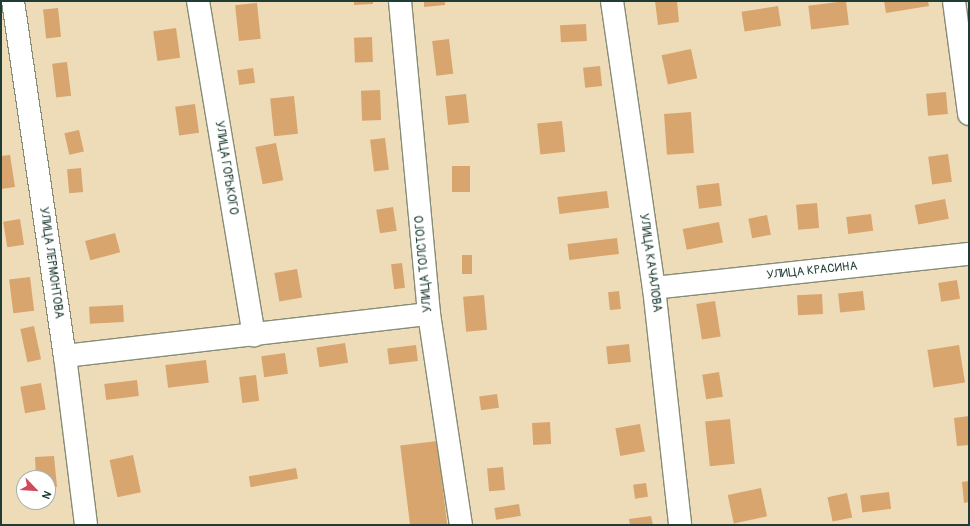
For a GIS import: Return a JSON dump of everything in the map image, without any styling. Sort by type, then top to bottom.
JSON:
[{"type":"street","name":"УЛИЦА ЛЕРМОНТОВА","points":[[13,1],[65,356],[86,525]]},
{"type":"street","name":"УЛИЦА ГОРЬКОГО","points":[[198,1],[254,335]]},
{"type":"street","name":"УЛИЦА ТОЛСТОГО","points":[[400,1],[429,314],[461,525]]},
{"type":"street","name":"УЛИЦА КАЧАЛОВА","points":[[612,1],[654,288],[680,525]]},
{"type":"street","points":[[954,1],[969,114]]},
{"type":"street","name":"УЛИЦА КРАСИНА","points":[[654,288],[969,254]]},
{"type":"street","points":[[65,356],[429,314]]},
{"type":"building","points":[[354,1],[373,1],[373,4],[354,5]]},
{"type":"building","points":[[424,1],[445,1],[445,5],[424,7]]},
{"type":"building","points":[[655,1],[677,1],[679,22],[658,25]]},
{"type":"building","points":[[846,1],[849,25],[811,29],[808,6]]},
{"type":"building","points":[[884,1],[928,1],[929,6],[886,13]]},
{"type":"building","points":[[257,3],[261,39],[239,41],[235,5]]},
{"type":"building","points":[[778,6],[781,26],[745,32],[741,12]]},
{"type":"building","points":[[58,8],[61,37],[46,38],[43,10]]},
{"type":"building","points":[[586,24],[587,41],[561,42],[560,25]]},
{"type":"building","points":[[176,28],[180,58],[157,61],[153,31]]},
{"type":"building","points":[[372,37],[373,62],[355,63],[354,38]]},
{"type":"building","points":[[449,39],[453,74],[436,76],[432,41]]},
{"type":"building","points":[[691,49],[697,78],[668,85],[662,55]]},
{"type":"building","points":[[67,62],[71,96],[56,98],[52,64]]},
{"type":"building","points":[[600,66],[602,86],[585,88],[583,68]]},
{"type":"building","points":[[253,68],[255,83],[239,85],[237,70]]},
{"type":"building","points":[[380,90],[381,120],[362,121],[361,91]]},
{"type":"building","points":[[946,92],[948,114],[928,116],[926,94]]},
{"type":"building","points":[[466,94],[469,123],[448,125],[445,96]]},
{"type":"building","points":[[294,96],[298,134],[274,136],[270,99]]},
{"type":"building","points":[[195,104],[199,133],[179,136],[175,107]]},
{"type":"building","points":[[691,112],[694,153],[667,155],[664,114]]},
{"type":"building","points":[[562,121],[565,152],[540,154],[537,124]]},
{"type":"building","points":[[79,130],[84,151],[69,155],[64,133]]},
{"type":"building","points":[[385,138],[389,170],[374,172],[370,140]]},
{"type":"building","points":[[276,143],[283,180],[263,184],[255,147]]},
{"type":"building","points":[[948,154],[952,182],[932,185],[928,157]]},
{"type":"building","points":[[10,155],[15,187],[1,189],[1,156]]},
{"type":"building","points":[[452,166],[470,166],[470,192],[452,192]]},
{"type":"building","points":[[81,168],[83,192],[69,193],[67,169]]},
{"type":"building","points":[[719,183],[722,206],[699,209],[696,186]]},
{"type":"building","points":[[607,191],[609,208],[559,214],[557,197]]},
{"type":"building","points":[[945,199],[949,219],[918,225],[915,205]]},
{"type":"building","points":[[817,203],[819,228],[798,230],[796,205]]},
{"type":"building","points":[[393,207],[397,231],[380,233],[376,210]]},
{"type":"building","points":[[871,214],[873,231],[848,234],[846,217]]},
{"type":"building","points":[[767,215],[771,235],[752,238],[748,219]]},
{"type":"building","points":[[20,219],[24,245],[7,247],[3,222]]},
{"type":"building","points":[[719,222],[723,243],[687,250],[683,229]]},
{"type":"building","points":[[115,233],[120,252],[90,260],[85,241]]},
{"type":"building","points":[[617,238],[619,254],[569,260],[567,244]]},
{"type":"building","points":[[462,255],[472,255],[472,274],[462,274]]},
{"type":"building","points":[[402,263],[405,288],[394,289],[391,264]]},
{"type":"building","points":[[297,269],[302,298],[279,302],[274,273]]},
{"type":"building","points":[[30,277],[34,311],[13,313],[9,280]]},
{"type":"building","points":[[957,280],[960,299],[941,302],[938,283]]},
{"type":"building","points":[[619,291],[621,309],[610,310],[608,292]]},
{"type":"building","points":[[863,291],[865,310],[840,313],[838,294]]},
{"type":"building","points":[[822,294],[823,314],[798,315],[797,295]]},
{"type":"building","points":[[484,295],[487,330],[466,332],[463,297]]},
{"type":"building","points":[[715,301],[721,337],[702,340],[696,304]]},
{"type":"building","points":[[123,305],[124,322],[90,324],[89,307]]},
{"type":"building","points":[[34,326],[41,359],[27,362],[20,329]]},
{"type":"building","points":[[345,343],[348,363],[319,367],[316,348]]},
{"type":"building","points":[[629,344],[631,362],[608,364],[606,346]]},
{"type":"building","points":[[416,345],[418,361],[389,364],[387,349]]},
{"type":"building","points":[[959,345],[965,383],[933,388],[927,350]]},
{"type":"building","points":[[285,353],[288,374],[264,377],[261,356]]},
{"type":"building","points":[[206,360],[209,383],[168,388],[165,365]]},
{"type":"building","points":[[719,372],[723,397],[706,399],[702,375]]},
{"type":"building","points":[[256,375],[259,401],[242,403],[239,377]]},
{"type":"building","points":[[137,380],[139,396],[106,400],[104,384]]},
{"type":"building","points":[[41,383],[46,410],[25,413],[20,387]]},
{"type":"building","points":[[497,394],[499,408],[481,410],[479,397]]},
{"type":"building","points":[[969,416],[969,445],[957,446],[954,418]]},
{"type":"building","points":[[730,419],[735,464],[710,466],[705,422]]},
{"type":"building","points":[[550,422],[551,444],[533,445],[532,423]]},
{"type":"building","points":[[640,424],[645,452],[620,456],[615,428]]},
{"type":"building","points":[[437,441],[447,525],[410,525],[400,446]]},
{"type":"building","points":[[133,455],[141,492],[117,497],[110,460]]},
{"type":"building","points":[[54,456],[55,470],[36,470],[35,457]]},
{"type":"building","points":[[503,467],[505,490],[489,491],[487,468]]},
{"type":"building","points":[[296,468],[298,479],[251,487],[249,476]]},
{"type":"building","points":[[969,481],[969,502],[964,503],[962,482]]},
{"type":"building","points":[[646,483],[648,497],[635,499],[633,485]]},
{"type":"building","points":[[761,488],[767,516],[734,523],[728,495]]},
{"type":"building","points":[[889,492],[891,509],[862,512],[860,496]]},
{"type":"building","points":[[847,493],[852,517],[833,522],[827,497]]},
{"type":"building","points":[[519,504],[521,516],[496,520],[494,508]]},
{"type":"building","points":[[651,516],[653,525],[630,525],[629,519]]}]
